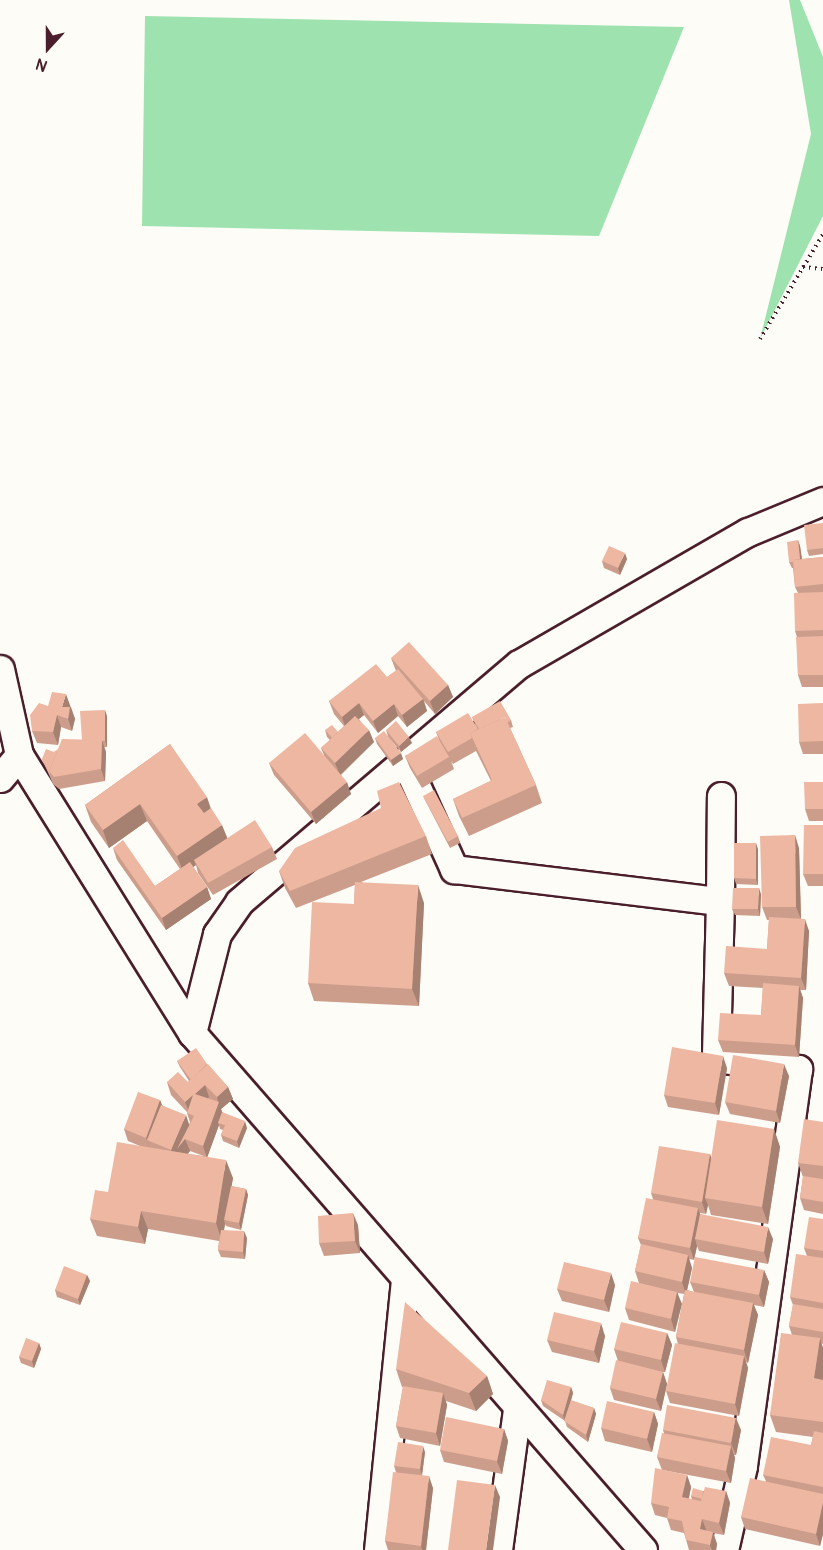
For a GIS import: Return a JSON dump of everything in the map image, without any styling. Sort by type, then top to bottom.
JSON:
[{"type":"street","points":[[192,1033],[217,934],[239,902],[519,664],[748,532],[823,501]]},
{"type":"street","points":[[0,669],[19,755],[192,1033],[517,1409],[632,1546]]},
{"type":"street","points":[[0,778],[19,755]]},
{"type":"street","points":[[405,762],[454,869],[720,901]]},
{"type":"street","points":[[721,796],[716,1058],[798,1069],[743,1466],[724,1550]]},
{"type":"street","points":[[378,1550],[405,1280]]},
{"type":"street","points":[[498,1550],[517,1409]]},
{"type":"path","points":[[760,339],[823,234]]},
{"type":"path","points":[[803,267],[823,269]]},
{"type":"green space","points":[[789,0],[800,0],[823,57],[823,216],[760,339],[811,134]]},
{"type":"green space","points":[[145,16],[684,27],[599,236],[142,226]]},
{"type":"building","points":[[823,523],[823,548],[807,550],[804,525]]},
{"type":"building","points":[[798,540],[800,559],[789,562],[787,542]]},
{"type":"building","points":[[609,546],[625,553],[618,568],[602,561]]},
{"type":"building","points":[[823,557],[823,584],[795,587],[793,560]]},
{"type":"building","points":[[823,592],[823,630],[795,631],[794,593]]},
{"type":"building","points":[[823,636],[823,675],[798,675],[796,637]]},
{"type":"building","points":[[409,642],[448,685],[430,701],[391,658]]},
{"type":"building","points":[[376,664],[387,677],[398,669],[423,699],[402,715],[394,704],[373,721],[359,703],[342,717],[329,701]]},
{"type":"building","points":[[52,692],[66,694],[62,707],[70,707],[68,719],[57,715],[53,732],[32,731],[30,715],[39,703],[48,706]]},
{"type":"building","points":[[500,701],[511,720],[507,723],[505,717],[479,729],[472,717]]},
{"type":"building","points":[[823,703],[823,741],[799,742],[798,704]]},
{"type":"building","points":[[105,710],[105,741],[82,740],[80,711]]},
{"type":"building","points":[[468,713],[478,729],[470,733],[472,738],[448,752],[436,732]]},
{"type":"building","points":[[355,716],[369,730],[335,763],[321,748]]},
{"type":"building","points":[[505,717],[536,785],[462,818],[453,799],[492,780],[470,733]]},
{"type":"building","points":[[396,721],[409,737],[399,746],[386,730]]},
{"type":"building","points":[[332,725],[338,732],[332,738],[325,730]]},
{"type":"building","points":[[384,731],[401,753],[391,760],[375,738]]},
{"type":"building","points":[[305,733],[347,782],[311,812],[269,763]]},
{"type":"building","points":[[437,736],[449,757],[417,776],[405,756]]},
{"type":"building","points":[[62,739],[102,740],[101,769],[54,777],[49,771]]},
{"type":"building","points":[[170,744],[207,797],[197,804],[204,813],[211,808],[222,825],[177,856],[140,804],[103,830],[85,805]]},
{"type":"building","points":[[46,749],[54,752],[58,749],[49,771],[51,777],[42,759]]},
{"type":"building","points":[[399,782],[426,836],[290,891],[279,871],[295,848],[381,808],[377,791]]},
{"type":"building","points":[[804,782],[823,782],[823,809],[805,809]]},
{"type":"building","points":[[434,790],[458,836],[448,842],[423,796]]},
{"type":"building","points":[[255,820],[272,847],[208,883],[194,860]]},
{"type":"building","points":[[804,825],[823,825],[823,874],[803,874]]},
{"type":"building","points":[[795,835],[796,907],[762,907],[760,836]]},
{"type":"building","points":[[123,840],[155,886],[190,862],[207,887],[162,918],[113,848]]},
{"type":"building","points":[[734,843],[756,843],[756,879],[734,878]]},
{"type":"building","points":[[355,882],[418,885],[412,989],[308,983],[312,902],[354,904]]},
{"type":"building","points":[[733,888],[759,888],[758,909],[732,909]]},
{"type":"building","points":[[769,917],[805,919],[801,978],[724,973],[726,946],[767,949]]},
{"type":"building","points":[[763,983],[799,986],[795,1045],[718,1040],[720,1013],[761,1015]]},
{"type":"building","points":[[672,1047],[723,1056],[715,1103],[664,1095]]},
{"type":"building","points":[[196,1048],[207,1064],[191,1080],[177,1061]]},
{"type":"building","points":[[733,1055],[784,1064],[776,1111],[725,1102]]},
{"type":"building","points":[[208,1064],[228,1087],[217,1097],[205,1085],[195,1094],[219,1102],[203,1146],[185,1139],[177,1149],[194,1116],[187,1113],[193,1095],[185,1102],[167,1082],[178,1072],[188,1082]]},
{"type":"building","points":[[138,1092],[160,1100],[146,1138],[124,1129]]},
{"type":"building","points":[[161,1105],[186,1115],[171,1150],[147,1140]]},
{"type":"building","points":[[222,1112],[245,1121],[237,1141],[221,1135],[225,1125],[218,1123]]},
{"type":"building","points":[[804,1119],[823,1122],[823,1166],[798,1163]]},
{"type":"building","points":[[717,1120],[774,1129],[762,1207],[705,1198]]},
{"type":"building","points":[[117,1142],[226,1160],[216,1223],[141,1211],[138,1227],[90,1219],[95,1190],[108,1192]]},
{"type":"building","points":[[659,1146],[710,1154],[702,1202],[651,1193]]},
{"type":"building","points":[[803,1176],[823,1179],[823,1202],[800,1198]]},
{"type":"building","points":[[231,1186],[246,1189],[239,1223],[224,1220]]},
{"type":"building","points":[[646,1198],[698,1208],[690,1248],[638,1238]]},
{"type":"building","points":[[353,1213],[355,1241],[319,1243],[318,1216]]},
{"type":"building","points":[[700,1214],[768,1227],[764,1252],[695,1239]]},
{"type":"building","points":[[809,1217],[823,1219],[823,1251],[804,1248]]},
{"type":"building","points":[[221,1230],[244,1231],[243,1252],[218,1250]]},
{"type":"building","points":[[641,1244],[688,1255],[682,1282],[635,1271]]},
{"type":"building","points":[[796,1254],[823,1258],[823,1303],[790,1297]]},
{"type":"building","points":[[695,1257],[764,1270],[759,1295],[690,1282]]},
{"type":"building","points":[[564,1262],[611,1273],[604,1300],[557,1289]]},
{"type":"building","points":[[64,1266],[87,1275],[78,1299],[55,1290]]},
{"type":"building","points":[[631,1281],[677,1292],[671,1319],[625,1308]]},
{"type":"building","points":[[685,1290],[753,1303],[744,1350],[676,1337]]},
{"type":"building","points":[[405,1302],[487,1376],[469,1393],[396,1369]]},
{"type":"building","points":[[793,1304],[823,1309],[823,1332],[789,1326]]},
{"type":"building","points":[[554,1312],[601,1323],[594,1351],[547,1340]]},
{"type":"building","points":[[621,1322],[667,1333],[661,1360],[614,1349]]},
{"type":"building","points":[[781,1333],[820,1338],[814,1378],[823,1380],[823,1422],[770,1415]]},
{"type":"building","points":[[26,1338],[39,1343],[32,1361],[19,1357]]},
{"type":"building","points":[[675,1343],[744,1356],[735,1404],[666,1391]]},
{"type":"building","points":[[616,1360],[663,1372],[656,1399],[610,1388]]},
{"type":"building","points":[[547,1380],[571,1387],[563,1415],[541,1400]]},
{"type":"building","points":[[403,1386],[443,1393],[436,1433],[396,1426]]},
{"type":"building","points":[[571,1400],[594,1408],[586,1435],[564,1421]]},
{"type":"building","points":[[607,1401],[654,1412],[647,1439],[601,1428]]},
{"type":"building","points":[[667,1405],[736,1418],[731,1443],[663,1430]]},
{"type":"building","points":[[446,1417],[504,1429],[497,1461],[440,1450]]},
{"type":"building","points":[[814,1431],[823,1433],[823,1487],[763,1475],[771,1437],[811,1445]]},
{"type":"building","points":[[662,1433],[731,1446],[726,1471],[657,1457]]},
{"type":"building","points":[[398,1442],[423,1446],[420,1469],[394,1466]]},
{"type":"building","points":[[655,1468],[687,1475],[682,1497],[701,1501],[705,1487],[726,1491],[719,1523],[702,1519],[700,1529],[713,1532],[710,1545],[686,1540],[682,1521],[667,1518],[669,1507],[651,1503]]},
{"type":"building","points":[[393,1472],[429,1476],[421,1546],[385,1541]]},
{"type":"building","points":[[750,1478],[823,1494],[816,1534],[741,1517]]},
{"type":"building","points":[[457,1480],[495,1485],[486,1550],[448,1550]]},
{"type":"building","points":[[693,1488],[703,1491],[702,1499],[691,1496]]}]
